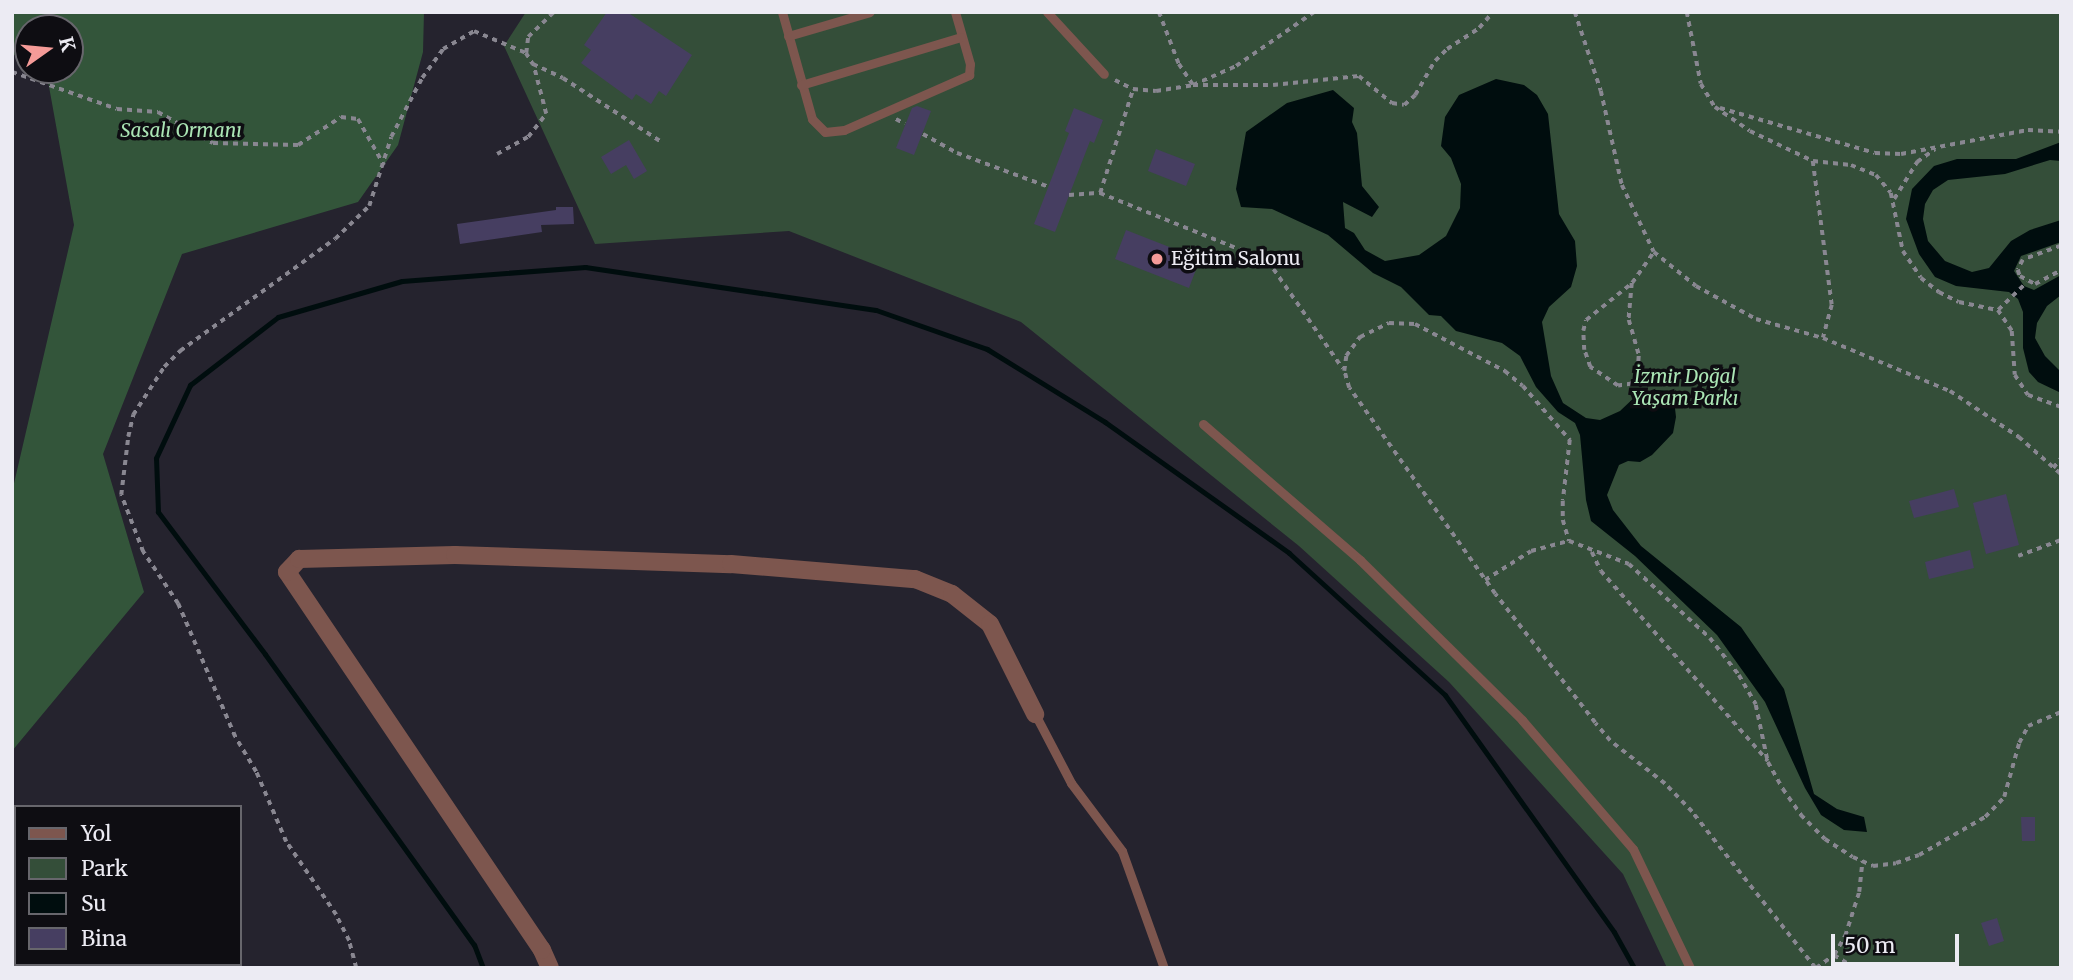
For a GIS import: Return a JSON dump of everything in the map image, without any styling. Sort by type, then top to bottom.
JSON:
[{"type":"street","points":[[550,968],[535,938],[287,572],[299,559],[455,555],[731,564],[915,579],[952,594],[990,624],[1035,714]]},
{"type":"lane","points":[[782,12],[812,119],[825,132],[844,130],[968,75],[970,64],[955,12]]},
{"type":"lane","points":[[788,36],[870,12]]},
{"type":"lane","points":[[1047,12],[1104,74]]},
{"type":"lane","points":[[801,85],[961,37]]},
{"type":"lane","points":[[1203,424],[1360,560],[1522,720],[1633,849],[1690,968]]},
{"type":"lane","points":[[1035,714],[1071,783],[1122,851],[1164,968]]},
{"type":"path","points":[[526,53],[528,37],[554,12]]},
{"type":"path","points":[[1158,12],[1179,64],[1193,85]]},
{"type":"path","points":[[1193,85],[1236,66],[1314,12]]},
{"type":"path","points":[[1104,74],[1132,89],[1156,91],[1193,85],[1273,85],[1359,76],[1392,103],[1404,105],[1415,95],[1435,61],[1447,49],[1479,28],[1493,12]]},
{"type":"path","points":[[1575,12],[1601,91],[1622,185],[1654,252],[1696,286],[1746,313],[1823,338],[1950,391],[2019,437],[2061,474]]},
{"type":"path","points":[[1687,12],[1701,85],[1715,107],[1750,131],[1813,161],[1851,164],[1876,175],[1893,200],[1903,251],[1921,278],[1939,292],[1959,302],[1998,310],[2012,331],[2015,375],[2028,395],[2061,407]]},
{"type":"path","points":[[356,968],[349,941],[336,915],[286,842],[256,772],[235,737],[178,604],[143,552],[121,495],[133,415],[164,368],[198,336],[356,221],[369,206],[391,137],[422,78],[443,49],[474,31],[526,53],[533,64],[546,114],[528,137],[497,154]]},
{"type":"path","points":[[533,64],[563,78],[663,144]]},
{"type":"path","points":[[12,72],[117,109],[158,112],[213,143],[298,145],[341,117],[358,119],[384,165]]},
{"type":"path","points":[[1100,193],[1132,89]]},
{"type":"path","points":[[1715,107],[1875,153],[1901,154],[2028,130],[2061,132]]},
{"type":"path","points":[[923,134],[957,153],[1049,187]]},
{"type":"path","points":[[1893,200],[1917,162],[1937,148]]},
{"type":"path","points":[[1813,161],[1832,305],[1823,338]]},
{"type":"path","points":[[1069,195],[1100,193],[1268,261],[1344,371],[1349,388],[1485,580],[1579,705],[1610,741],[1665,784],[1692,812],[1816,968],[1834,955],[1855,910],[1862,861]]},
{"type":"path","points":[[2061,246],[2023,260],[2018,270],[2026,282],[2035,284],[2061,270]]},
{"type":"path","points":[[1632,283],[1629,320],[1639,356],[1638,372],[1632,384],[1618,386],[1590,367],[1584,350],[1583,331],[1592,314],[1632,283],[1654,252]]},
{"type":"path","points":[[1998,310],[2026,282]]},
{"type":"path","points":[[1344,371],[1346,356],[1360,337],[1390,323],[1415,324],[1505,371],[1523,386],[1570,440],[1563,501],[1563,520],[1569,541]]},
{"type":"path","points":[[2053,468],[2061,458]]},
{"type":"path","points":[[2018,556],[2061,540]]},
{"type":"path","points":[[1485,580],[1531,551],[1569,541],[1629,564],[1710,638],[1739,675],[1755,705],[1768,762]]},
{"type":"path","points":[[1592,552],[1601,571],[1768,762],[1801,815],[1825,839],[1873,866],[1896,863],[1919,855],[1986,817],[2004,797],[2018,743],[2028,726],[2061,712]]},
{"type":"path","points":[[1834,955],[1856,968]]},
{"type":"green space","name":"Sasalı Ormanı","points":[[12,12],[424,12],[423,52],[398,145],[358,202],[182,254],[103,454],[144,592],[12,751],[12,492],[74,225],[49,84],[84,84],[84,14],[14,14],[14,55]]},
{"type":"green space","name":"İzmir Doğal Yaşam Parkı","points":[[526,12],[2061,12],[2061,968],[1667,968],[1623,874],[1449,682],[1299,546],[1021,322],[789,231],[595,244],[504,46]]},
{"type":"water","points":[[1496,79],[1524,85],[1537,95],[1548,114],[1559,214],[1575,241],[1577,266],[1571,287],[1549,307],[1542,322],[1551,376],[1563,403],[1586,418],[1600,420],[1620,411],[1638,394],[1655,390],[1673,391],[1676,417],[1673,433],[1652,455],[1640,462],[1628,461],[1619,465],[1607,495],[1613,510],[1641,546],[1741,627],[1784,689],[1814,794],[1837,809],[1864,817],[1867,832],[1844,830],[1821,815],[1805,788],[1765,702],[1717,635],[1635,556],[1591,521],[1586,500],[1580,435],[1575,423],[1558,412],[1536,387],[1520,356],[1502,343],[1456,331],[1441,316],[1429,315],[1401,287],[1373,273],[1328,235],[1272,209],[1241,207],[1236,189],[1246,132],[1287,103],[1333,90],[1354,108],[1352,122],[1357,133],[1362,186],[1379,207],[1372,217],[1343,202],[1345,228],[1354,233],[1365,250],[1385,261],[1419,255],[1446,236],[1460,208],[1461,184],[1451,158],[1441,146],[1445,117],[1459,95]]},
{"type":"water","points":[[2061,142],[2061,161],[2050,160],[2005,174],[1948,180],[1933,190],[1925,204],[1923,219],[1928,241],[1945,261],[1972,272],[1989,268],[2011,241],[2030,230],[2061,220],[2061,242],[2021,256],[2014,271],[2024,286],[2034,290],[2061,275],[2061,295],[2047,306],[2037,323],[2035,338],[2045,356],[2061,372],[2061,393],[2038,382],[2029,372],[2023,348],[2023,312],[2018,299],[2009,292],[1956,286],[1935,277],[1919,254],[1906,219],[1912,189],[1934,166],[1957,159],[2016,159]]},
{"type":"building","points":[[607,12],[627,12],[692,55],[666,96],[659,91],[651,104],[636,94],[632,100],[581,63],[591,50],[584,45]]},
{"type":"building","points":[[917,106],[931,111],[914,155],[896,148],[912,108]]},
{"type":"building","points":[[1074,108],[1103,120],[1094,143],[1090,141],[1055,232],[1034,224],[1069,133],[1065,131]]},
{"type":"building","points":[[629,140],[647,171],[634,179],[626,165],[611,174],[601,157]]},
{"type":"building","points":[[1156,149],[1195,164],[1186,186],[1148,171]]},
{"type":"building","points":[[556,207],[573,207],[574,224],[541,225],[542,232],[460,244],[457,224],[556,210]]},
{"type":"building","name":"Eğitim Salonu","points":[[1126,230],[1200,259],[1189,288],[1115,259]]},
{"type":"building","points":[[1954,489],[1959,507],[1914,518],[1909,501]]},
{"type":"building","points":[[2006,494],[2019,545],[1986,554],[1973,503]]},
{"type":"building","points":[[1970,550],[1974,568],[1929,579],[1925,562]]},
{"type":"building","points":[[2021,817],[2035,817],[2035,841],[2022,841]]},
{"type":"building","points":[[1997,918],[2004,941],[1989,946],[1981,923]]},
{"type":"waterway","points":[[483,968],[474,945],[265,654],[158,512],[156,458],[190,385],[278,317],[402,281],[585,267],[876,310],[987,349],[1105,422],[1289,553],[1445,695],[1614,932],[1634,968]]},
{"type":"place","name":"Eğitim Salonu","points":[[1157,259]]}]
